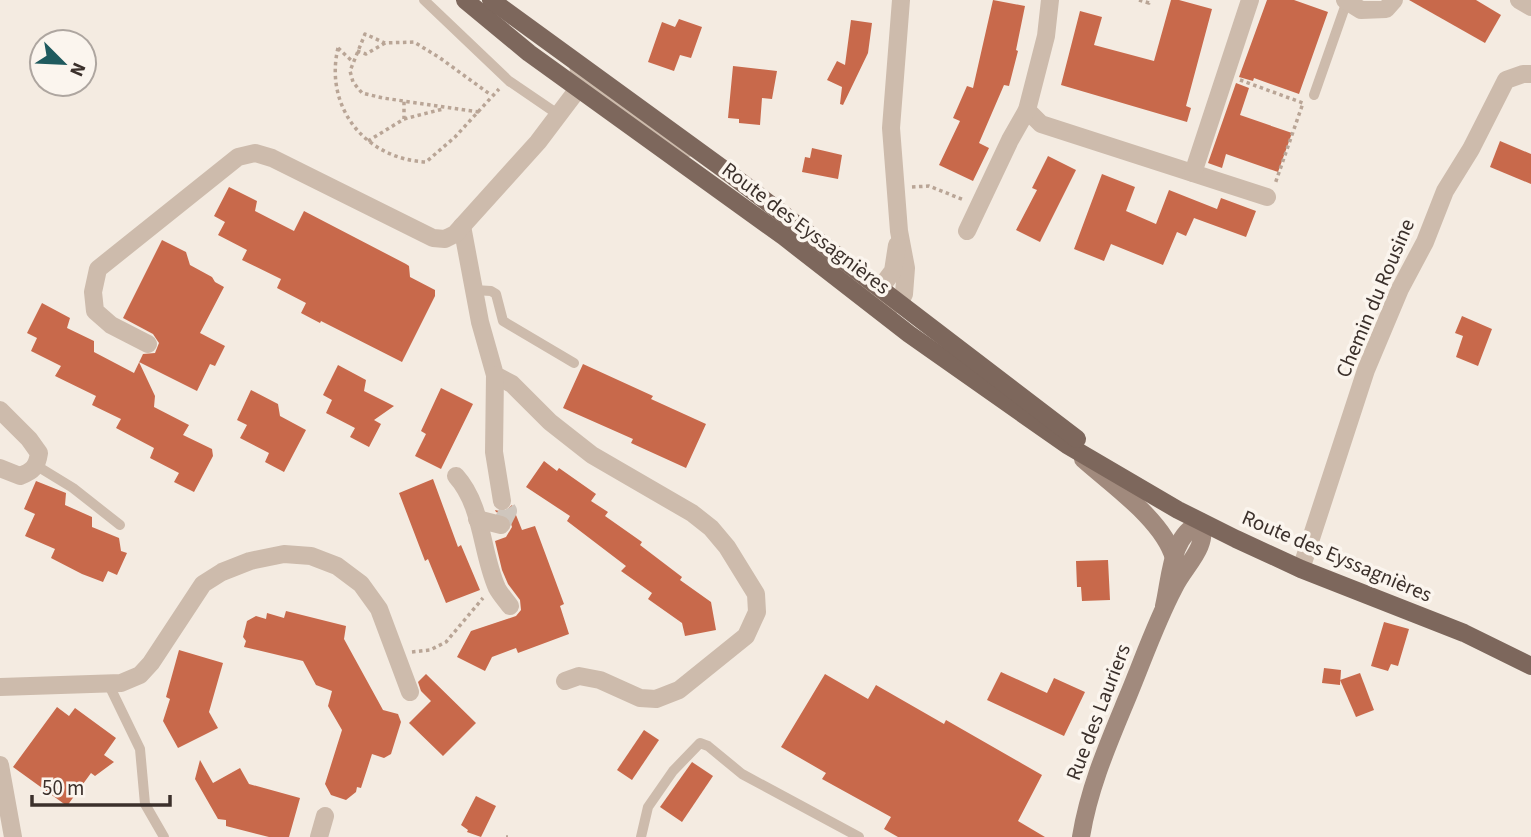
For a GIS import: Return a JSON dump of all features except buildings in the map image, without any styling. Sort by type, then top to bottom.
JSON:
[{"type":"main road","name":"Route des Eyssagnières","points":[[464,0],[528,53],[783,236],[909,334],[1066,445],[1200,522],[1301,569],[1464,633],[1531,666]]},
{"type":"main road","name":"Route des Eyssagnières","points":[[491,0],[705,156],[1129,480]]},
{"type":"main road","points":[[1066,445],[1150,520],[1171,545],[1174,558]]},
{"type":"main road","points":[[1200,522],[1203,535],[1200,548],[1178,579],[1164,606],[1180,539],[1186,530],[1200,522]]},
{"type":"main road","points":[[1200,548],[1236,539]]},
{"type":"main road","name":"Rue des Lauriers","points":[[1081,837],[1098,769],[1164,606]]},
{"type":"street","points":[[888,297],[904,295],[906,268],[899,231],[891,128],[901,0]]},
{"type":"street","points":[[967,231],[1027,110],[1046,36],[1050,0]]},
{"type":"street","points":[[1193,173],[1248,0]]},
{"type":"street","points":[[1346,1],[1361,10],[1386,9],[1394,0]]},
{"type":"street","points":[[1519,0],[1531,7]]},
{"type":"street","points":[[148,344],[111,325],[95,311],[93,292],[98,269],[238,157],[255,153],[272,158],[433,238],[445,239],[455,234],[559,115],[578,89],[578,65]]},
{"type":"street","name":"Chemin du Rousine","points":[[1301,569],[1366,370],[1400,289],[1425,242],[1445,191],[1471,149],[1506,80],[1531,74]]},
{"type":"street","points":[[578,89],[593,87],[666,139],[705,156]]},
{"type":"street","points":[[1027,110],[1041,124],[1267,197]]},
{"type":"street","points":[[462,226],[480,322],[495,375],[494,452],[502,500]]},
{"type":"street","points":[[783,236],[809,248],[888,297],[909,334]]},
{"type":"street","points":[[495,375],[512,384],[550,422],[592,455],[692,513],[711,528],[727,547],[756,594],[757,612],[746,636],[679,690],[656,699],[640,698],[600,680],[579,676],[565,681]]},
{"type":"street","points":[[0,410],[39,453],[37,466],[31,472],[20,476],[0,468]]},
{"type":"street","points":[[456,476],[465,486],[498,589],[510,606]]},
{"type":"street","points":[[477,519],[501,525]]},
{"type":"street","points":[[0,687],[121,683],[140,675],[203,584],[222,572],[250,561],[284,554],[311,556],[337,566],[360,584],[379,609],[411,692]]},
{"type":"street","points":[[0,765],[13,837]]},
{"type":"street","points":[[319,837],[325,816]]},
{"type":"lane","points":[[424,0],[509,81],[559,115]]},
{"type":"lane","points":[[1314,95],[1346,1]]},
{"type":"lane","points":[[474,290],[496,294],[503,321],[574,363]]},
{"type":"lane","points":[[37,466],[73,488],[120,525]]},
{"type":"lane","points":[[108,683],[139,749],[145,804],[164,837]]},
{"type":"lane","points":[[641,837],[649,807],[673,771],[700,743],[708,746],[742,775],[859,837]]},
{"type":"path","points":[[1139,0],[1149,3],[1150,0]]},
{"type":"path","points":[[353,62],[338,48],[334,74],[336,90],[353,128],[388,154],[414,162],[426,162],[455,137],[479,112],[491,95],[414,42],[385,43],[365,34],[350,71],[353,82],[362,93],[479,112]]},
{"type":"path","points":[[357,51],[366,54],[385,43]]},
{"type":"path","points":[[1234,78],[1303,103],[1272,191],[1267,197]]},
{"type":"path","points":[[404,101],[404,119]]},
{"type":"path","points":[[368,141],[404,119],[446,108]]},
{"type":"path","points":[[896,188],[929,186],[958,199],[972,197]]},
{"type":"path","points":[[396,656],[430,650],[446,642],[479,601],[498,589]]},
{"type":"tunnel","points":[[501,525],[508,511],[502,501]]}]
